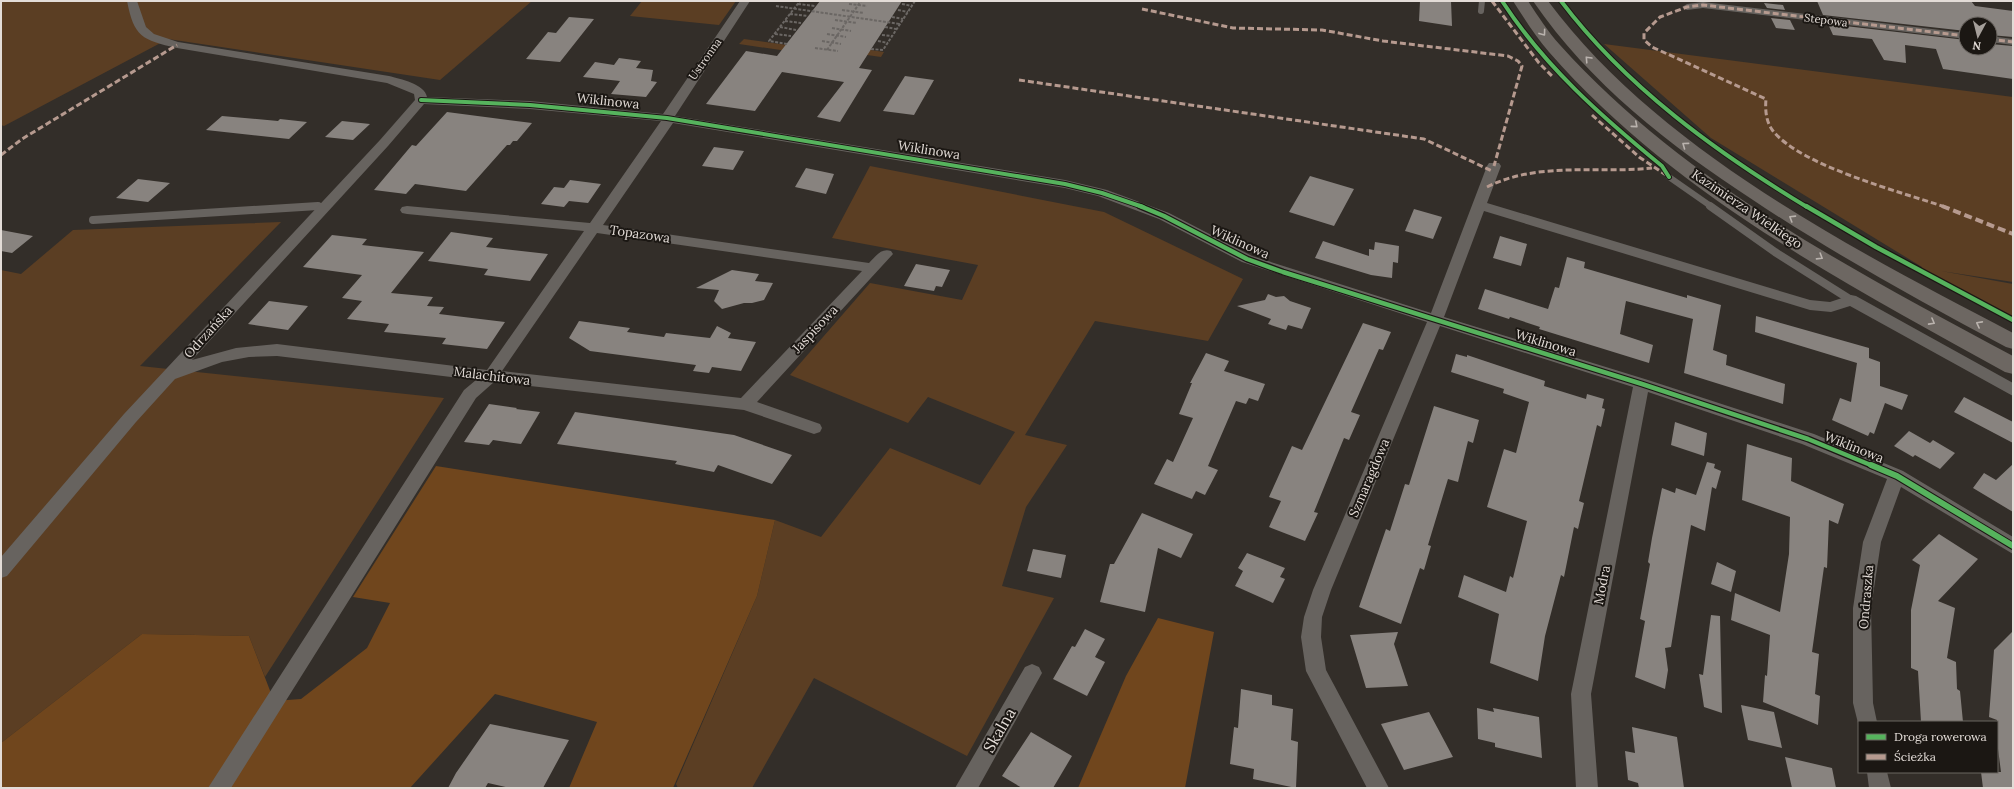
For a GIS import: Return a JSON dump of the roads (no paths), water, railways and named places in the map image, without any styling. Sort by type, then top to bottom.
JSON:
[{"type":"main road","name":"Kazimierza Wielkiego","points":[[1520,1],[1554,48],[1597,92],[1658,145],[1700,178],[1752,215],[1870,288],[2013,366]]},
{"type":"main road","name":"Kazimierza Wielkiego","points":[[1540,1],[1566,36],[1604,77],[1676,139],[1780,211],[1843,249],[2013,342]]},
{"type":"street","points":[[132,1],[136,23],[146,36],[177,45],[389,80],[415,89],[420,93],[421,100]]},
{"type":"street","name":"Ustronna","points":[[219,788],[470,394],[491,376],[593,227],[666,124],[670,111],[745,1]]},
{"type":"street","name":"Stepowa","points":[[1687,7],[1703,5],[1958,35]]},
{"type":"street","points":[[1998,40],[2013,42]]},
{"type":"street","name":"Wiklinowa","points":[[421,100],[530,105],[668,118],[1065,184],[1102,193],[1164,216],[1247,259],[1283,272],[1642,384],[1808,439],[1897,476],[2013,546]]},
{"type":"street","name":"Odrzańska","points":[[1,570],[169,375],[384,143],[421,100]]},
{"type":"street","name":"Szmaragdowa","points":[[1378,788],[1316,671],[1311,637],[1313,617],[1322,590],[1436,319],[1494,166]]},
{"type":"street","points":[[1480,205],[1810,305],[1831,307],[1851,300],[2013,390]]},
{"type":"street","name":"Topazowa","points":[[407,210],[468,214],[593,227],[872,268]]},
{"type":"street","name":"Jaspisowa","points":[[745,404],[886,254]]},
{"type":"street","name":"Malachitowa","points":[[169,375],[204,361],[265,349],[745,404],[814,428]]},
{"type":"street","name":"Modra","points":[[1586,788],[1581,694],[1642,384]]},
{"type":"street","name":"Ondraszka","points":[[1867,721],[1863,703],[1862,608],[1872,542],[1897,476]]},
{"type":"street","name":"Skalna","points":[[966,788],[1032,673]]},
{"type":"street","points":[[1877,773],[1880,788]]},
{"type":"lane","points":[[1481,11],[1482,1]]},
{"type":"lane","points":[[1669,178],[1775,252],[1851,300]]},
{"type":"lane","points":[[93,220],[324,206]]}]
